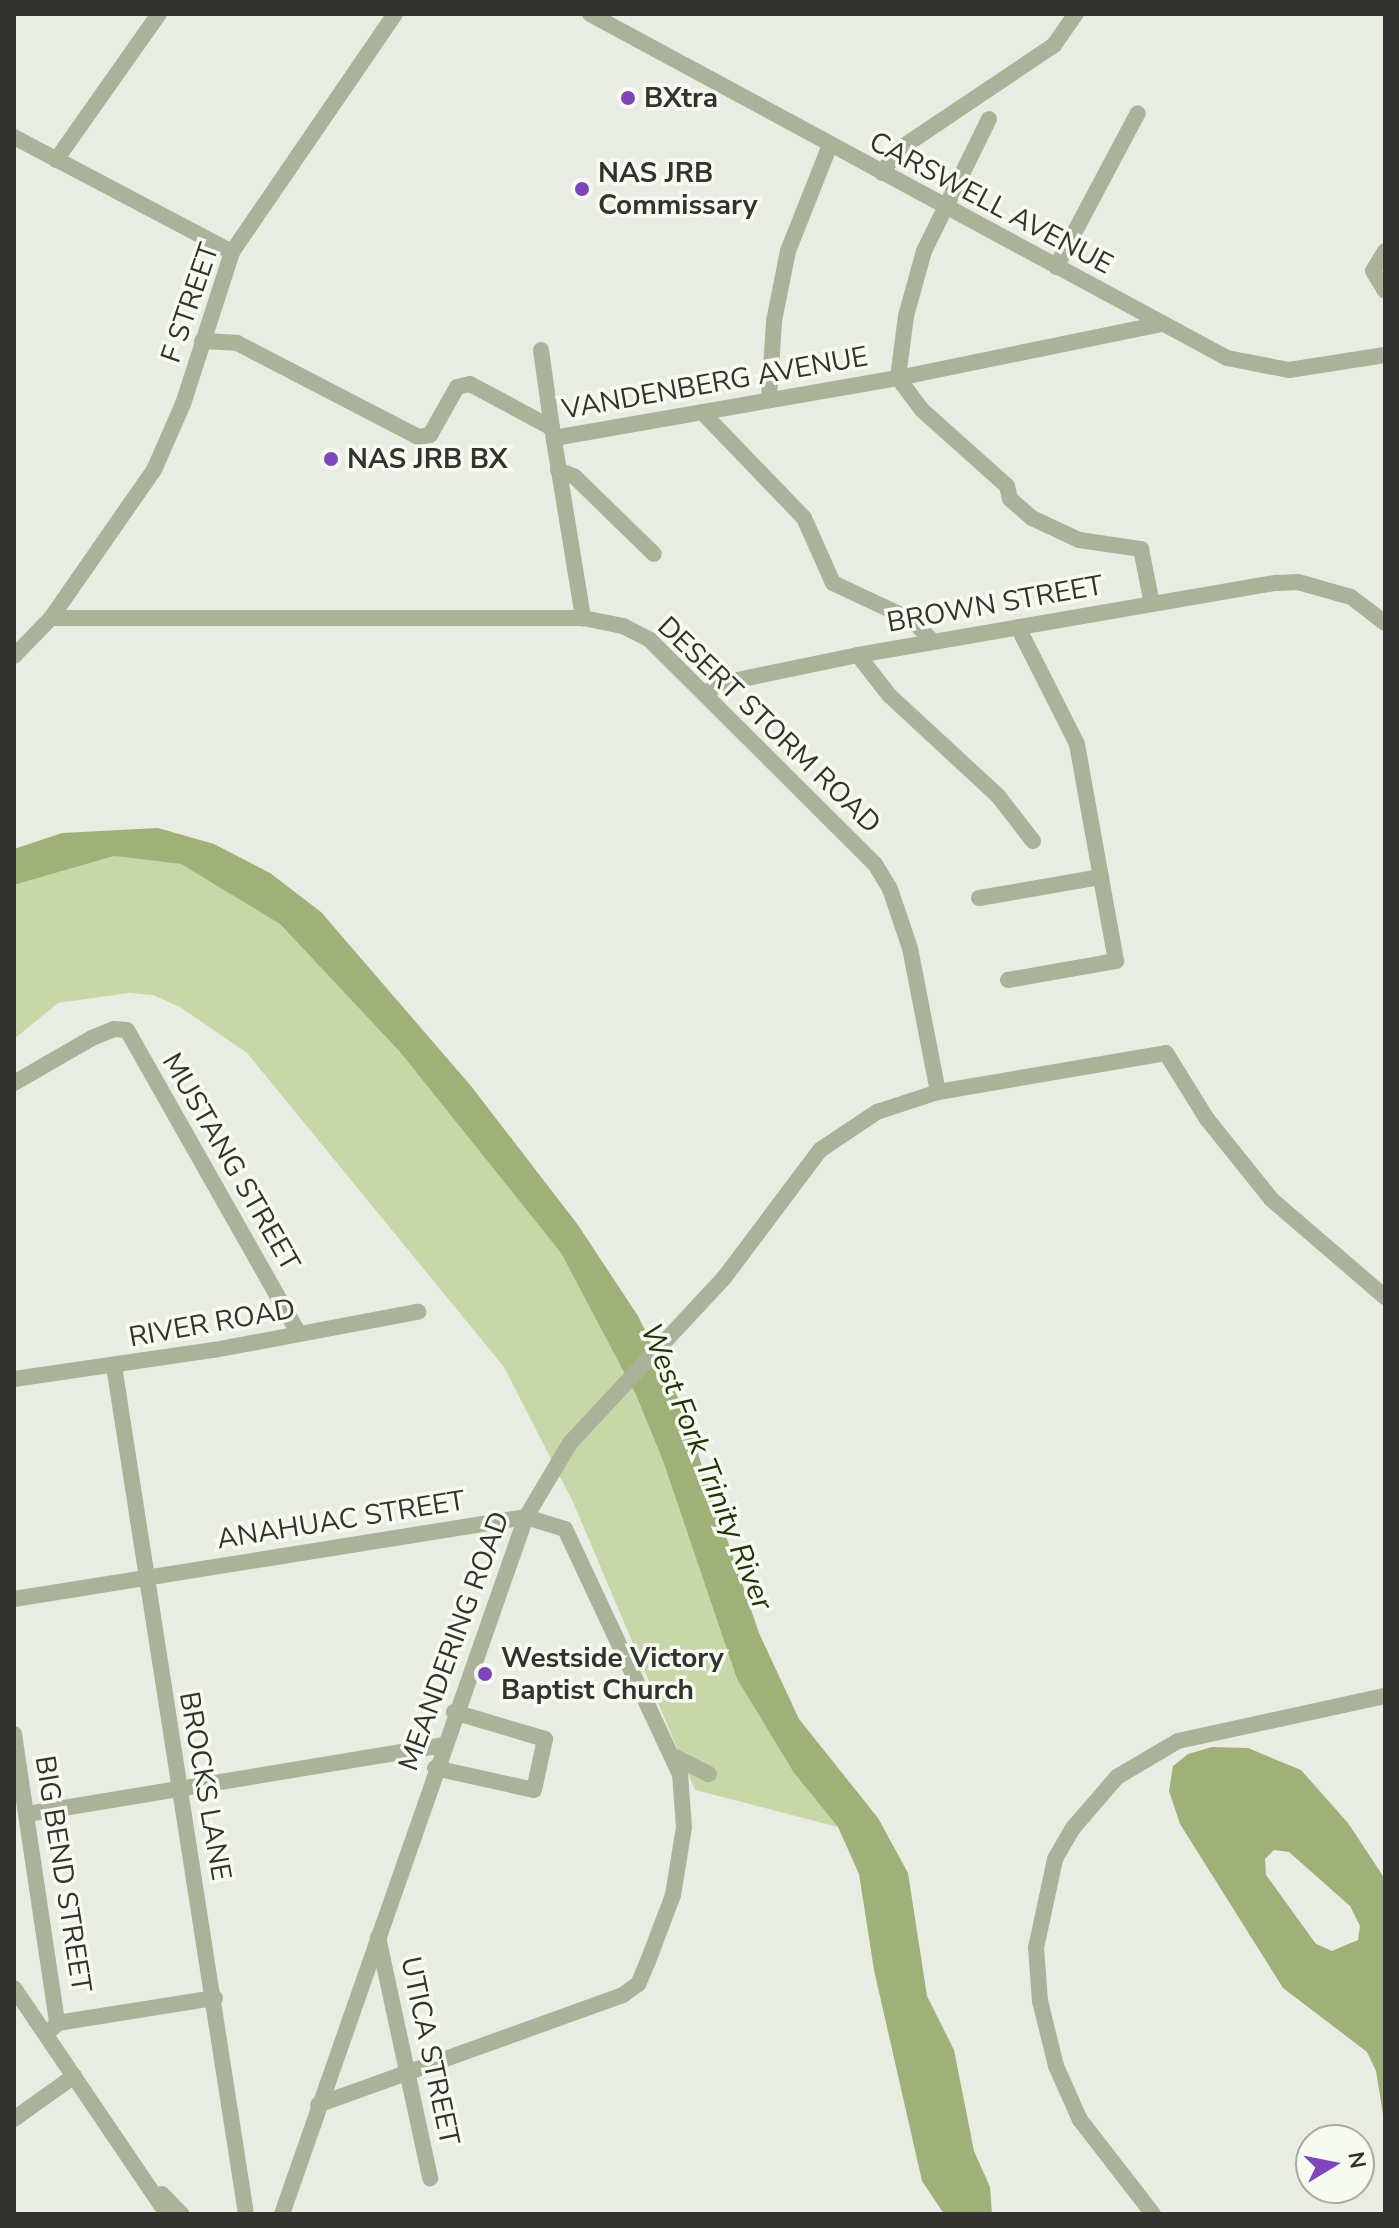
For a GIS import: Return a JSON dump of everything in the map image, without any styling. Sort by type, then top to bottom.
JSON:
[{"type":"street","points":[[56,160],[159,14]]},
{"type":"street","name":"F STREET","points":[[14,656],[51,618],[154,470],[183,404],[232,252],[395,14]]},
{"type":"street","name":"CARSWELL AVENUE","points":[[590,14],[1227,358],[1269,370],[1385,355]]},
{"type":"street","points":[[882,173],[898,150],[1054,45],[1076,14]]},
{"type":"street","points":[[1056,267],[1138,113]]},
{"type":"street","points":[[989,119],[943,205],[912,292],[898,378],[922,410],[1007,486],[1010,499],[1032,518],[1079,540],[1141,549],[1152,604]]},
{"type":"street","points":[[14,137],[232,252]]},
{"type":"street","points":[[769,399],[774,321],[785,265],[798,215],[830,145]]},
{"type":"street","points":[[1385,251],[1373,271],[1385,291]]},
{"type":"street","name":"VANDENBERG AVENUE","points":[[202,341],[237,343],[418,437],[430,435],[457,387],[470,384],[553,433],[702,412],[898,378],[1161,324]]},
{"type":"street","points":[[541,350],[583,618]]},
{"type":"street","points":[[702,412],[804,518],[833,583],[912,620],[932,641]]},
{"type":"street","points":[[558,470],[575,477],[654,554]]},
{"type":"street","name":"BROWN STREET","points":[[706,694],[718,684],[932,641],[1298,582],[1351,597],[1385,623]]},
{"type":"street","name":"DESERT STORM ROAD","points":[[51,618],[583,618],[623,626],[650,640],[858,845],[890,889],[910,948],[938,1092]]},
{"type":"street","points":[[1008,980],[1116,961],[1077,744],[1018,627]]},
{"type":"street","points":[[858,655],[889,695],[998,796],[1033,841]]},
{"type":"street","points":[[979,898],[1101,877]]},
{"type":"street","name":"MUSTANG STREET","points":[[14,1083],[110,1030],[127,1030],[299,1334]]},
{"type":"street","name":"MEANDERING ROAD","points":[[283,2213],[442,1745],[526,1517],[570,1443],[690,1317],[820,1150],[877,1112],[938,1092],[1166,1053],[1207,1119],[1271,1199],[1385,1297]]},
{"type":"street","name":"RIVER ROAD","points":[[14,1379],[114,1366],[418,1312]]},
{"type":"street","name":"BROCKS LANE","points":[[114,1366],[179,1790],[215,1998],[246,2214]]},
{"type":"street","name":"ANAHUAC STREET","points":[[14,1599],[526,1517],[565,1529],[675,1757],[684,1827],[673,1895],[638,1984],[623,1995],[318,2105]]},
{"type":"street","points":[[1153,2214],[1080,2120],[1056,2066],[1040,2001],[1036,1948],[1055,1859],[1073,1828],[1117,1777],[1178,1741],[1385,1696]]},
{"type":"street","points":[[435,1768],[534,1790],[545,1739],[454,1712]]},
{"type":"street","name":"BIG BEND STREET","points":[[14,1734],[53,2029]]},
{"type":"street","points":[[23,1820],[442,1745]]},
{"type":"street","points":[[675,1757],[709,1774]]},
{"type":"street","name":"UTICA STREET","points":[[378,1936],[430,2178]]},
{"type":"street","points":[[14,1988],[53,2029],[74,2076],[167,2214]]},
{"type":"street","points":[[53,2029],[215,1998]]},
{"type":"street","points":[[14,2119],[74,2076]]},
{"type":"street","points":[[134,2163],[181,2214]]},
{"type":"shaded area","points":[[158,828],[214,844],[270,873],[321,912],[471,1086],[578,1225],[638,1316],[681,1404],[759,1633],[799,1719],[878,1818],[908,1873],[927,1996],[954,2050],[974,2151],[990,2187],[992,2214],[944,2214],[922,2181],[874,1970],[859,1874],[838,1827],[794,1773],[737,1679],[663,1461],[636,1395],[561,1253],[400,1052],[280,924],[181,864],[114,856],[14,885],[14,849],[62,833]]},
{"type":"shaded area","points":[[114,856],[181,864],[280,924],[400,1052],[561,1253],[636,1395],[663,1461],[737,1679],[794,1773],[838,1827],[695,1790],[573,1502],[504,1367],[247,1053],[180,1007],[153,995],[129,993],[58,1003],[14,1039],[14,885]]},
{"type":"shaded area","points":[[1212,1747],[1248,1748],[1301,1770],[1348,1823],[1385,1879],[1385,2127],[1376,2071],[1367,2052],[1283,1988],[1180,1824],[1169,1791],[1173,1766],[1188,1754]],"holes":[[[1274,1850],[1289,1852],[1350,1906],[1360,1926],[1358,1940],[1332,1951],[1316,1944],[1266,1875],[1265,1859]]]},
{"type":"place","name":"BXtra","points":[[628,98]]},
{"type":"place","name":"NAS JRB Commissary","points":[[582,189]]},
{"type":"place","name":"NAS JRB BX","points":[[331,459]]},
{"type":"place","name":"Westside Victory Baptist Church","points":[[485,1674]]},
{"type":"water label","name":"West Fork Trinity River","points":[[706,1467]]}]
